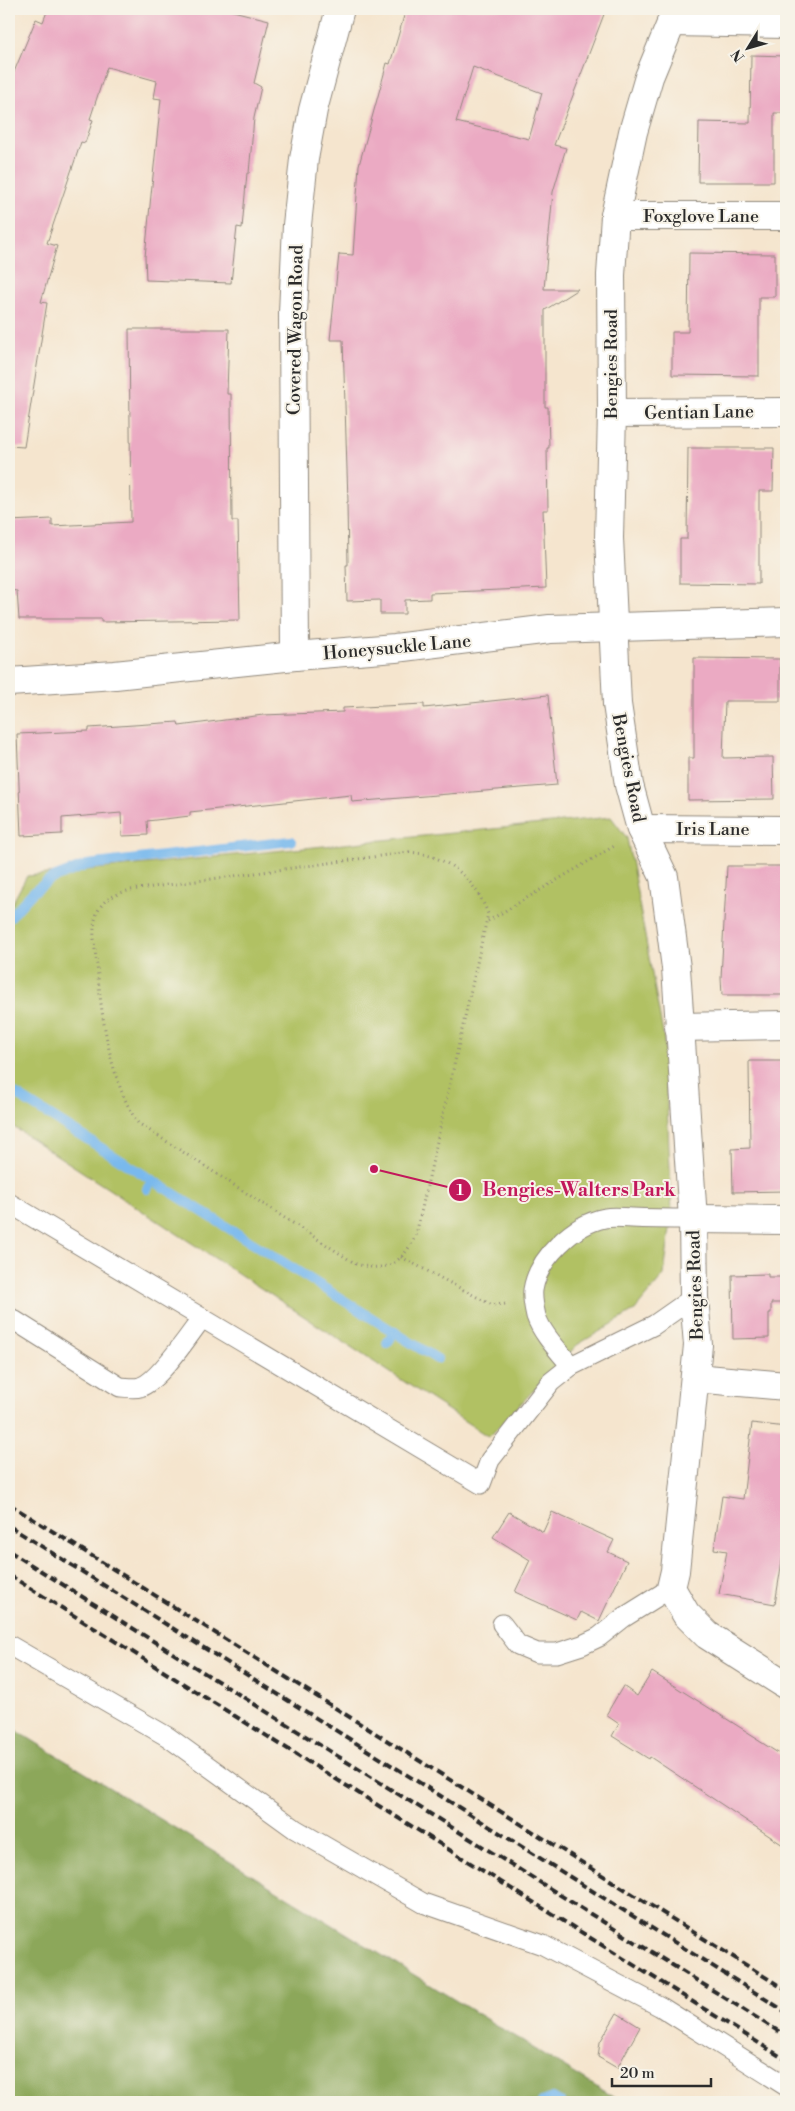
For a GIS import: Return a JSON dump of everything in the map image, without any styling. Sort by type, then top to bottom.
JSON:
[{"type":"street","name":"Covered Wagon Road","points":[[295,656],[293,332],[297,225],[304,159],[313,110],[340,9]]},
{"type":"street","points":[[674,15],[786,24]]},
{"type":"street","name":"Bengies Road","points":[[671,1588],[675,1571],[698,1345],[694,1297],[693,1219],[676,968],[664,877],[641,829],[629,786],[617,704],[609,538],[612,413],[611,275],[615,216],[634,132],[649,77],[674,15]]},
{"type":"street","name":"Foxglove Lane","points":[[615,216],[786,216]]},
{"type":"street","name":"Gentian Lane","points":[[612,413],[786,412]]},
{"type":"street","name":"Honeysuckle Lane","points":[[9,682],[115,675],[295,656],[395,648],[550,629],[786,622]]},
{"type":"street","name":"Iris Lane","points":[[641,829],[786,830]]},
{"type":"street","points":[[679,1027],[786,1025]]},
{"type":"street","points":[[693,1219],[786,1220]]},
{"type":"street","points":[[695,1378],[786,1386]]},
{"type":"street","points":[[671,1588],[686,1614],[707,1635],[786,1685]]},
{"type":"lane","points":[[9,1203],[481,1484],[490,1460],[551,1382],[571,1366],[654,1325],[694,1297]]},
{"type":"lane","points":[[571,1366],[537,1319],[533,1301],[533,1289],[548,1258],[577,1231],[607,1217],[693,1219]]},
{"type":"lane","points":[[9,1317],[120,1387],[140,1387],[152,1379],[167,1364],[202,1318]]},
{"type":"lane","points":[[502,1624],[518,1645],[537,1653],[557,1653],[582,1645],[599,1636],[623,1618],[671,1588]]},
{"type":"lane","points":[[9,1645],[168,1737],[295,1828],[423,1903],[543,1945],[661,2007],[786,2086]]},
{"type":"path","points":[[487,921],[641,829]]},
{"type":"path","points":[[395,853],[425,854],[441,859],[462,872],[484,904],[488,914],[487,921],[416,1235],[401,1257],[394,1264],[383,1267],[371,1268],[356,1264],[138,1123],[130,1112],[122,1093],[100,1005],[94,928],[98,911],[104,902],[118,893],[131,890],[395,853]]},
{"type":"path","points":[[401,1257],[492,1305]]},
{"type":"green space","points":[[611,817],[627,838],[664,1039],[672,1213],[664,1275],[634,1311],[577,1345],[489,1437],[9,1124],[9,909],[27,876]]},
{"type":"green space","points":[[9,1726],[621,2102],[9,2102]]},
{"type":"building","points":[[48,9],[225,9],[269,20],[254,83],[261,87],[254,118],[242,228],[237,227],[231,283],[146,280],[145,257],[161,99],[154,98],[157,81],[107,67],[90,119],[93,120],[85,143],[81,142],[47,243],[57,246],[41,302],[47,303],[24,447],[9,446],[9,84],[36,19],[43,22]]},
{"type":"building","points":[[406,9],[606,9],[554,145],[566,148],[553,192],[544,289],[578,289],[545,310],[545,407],[548,407],[549,448],[547,448],[548,510],[543,510],[546,588],[430,593],[430,599],[405,600],[405,614],[380,614],[380,600],[347,601],[348,502],[343,340],[330,340],[339,254],[353,255],[359,165],[387,63],[390,64]],"holes":[[[473,67],[542,93],[529,139],[456,122]]]},
{"type":"building","points":[[751,55],[786,56],[786,113],[774,113],[774,182],[698,182],[699,122],[750,123]]},
{"type":"building","points":[[689,253],[775,254],[775,297],[759,297],[759,376],[672,375],[672,332],[688,332]]},
{"type":"building","points":[[129,329],[229,329],[227,394],[231,394],[232,521],[238,521],[240,620],[101,622],[101,619],[19,619],[17,591],[9,590],[9,521],[52,519],[52,526],[131,522]]},
{"type":"building","points":[[688,448],[774,448],[773,491],[759,491],[759,584],[680,583],[680,539],[687,539]]},
{"type":"building","points":[[694,658],[780,659],[780,701],[725,701],[723,758],[773,757],[774,799],[688,800],[688,758],[694,758]]},
{"type":"building","points":[[548,695],[557,785],[352,802],[351,795],[190,812],[190,816],[147,821],[148,835],[122,836],[121,813],[62,818],[62,834],[21,836],[17,734],[89,731],[89,728],[178,722],[179,726],[263,715],[343,712],[343,708],[424,704],[424,708]]},
{"type":"building","points":[[727,866],[786,866],[786,995],[722,995],[721,978]]},
{"type":"building","points":[[749,1061],[786,1061],[786,1191],[733,1192],[732,1149],[750,1148]]},
{"type":"building","points":[[768,1274],[768,1277],[781,1277],[781,1303],[771,1303],[769,1338],[733,1339],[732,1275]]},
{"type":"building","points":[[752,1423],[786,1427],[786,1536],[775,1604],[719,1594],[727,1551],[714,1549],[722,1496],[743,1499]]},
{"type":"building","points":[[509,1512],[543,1532],[552,1512],[614,1540],[608,1552],[627,1561],[599,1621],[581,1612],[577,1620],[515,1592],[530,1560],[493,1537]]},
{"type":"building","points":[[652,1672],[786,1758],[786,1847],[650,1757],[649,1759],[612,1736],[619,1724],[606,1715],[623,1686],[637,1696]]},
{"type":"building","points":[[617,2013],[640,2027],[617,2068],[598,2057],[600,2042]]},
{"type":"waterway","points":[[9,918],[33,892],[51,879],[87,865],[291,841]]},
{"type":"waterway","points":[[9,1090],[437,1359]]},
{"type":"waterway","points":[[147,1189],[153,1180]]},
{"type":"waterway","points":[[387,1343],[395,1332]]},
{"type":"waterway","points":[[542,2102],[553,2098],[560,2102]]},
{"type":"railway","points":[[9,1504],[786,1990]]},
{"type":"railway","points":[[9,1526],[786,2012]]},
{"type":"railway","points":[[9,1551],[786,2036]]},
{"type":"railway","points":[[9,1575],[786,2060]]},
{"type":"place","name":"Bengies-Walters Park","points":[[374,1169]]}]
